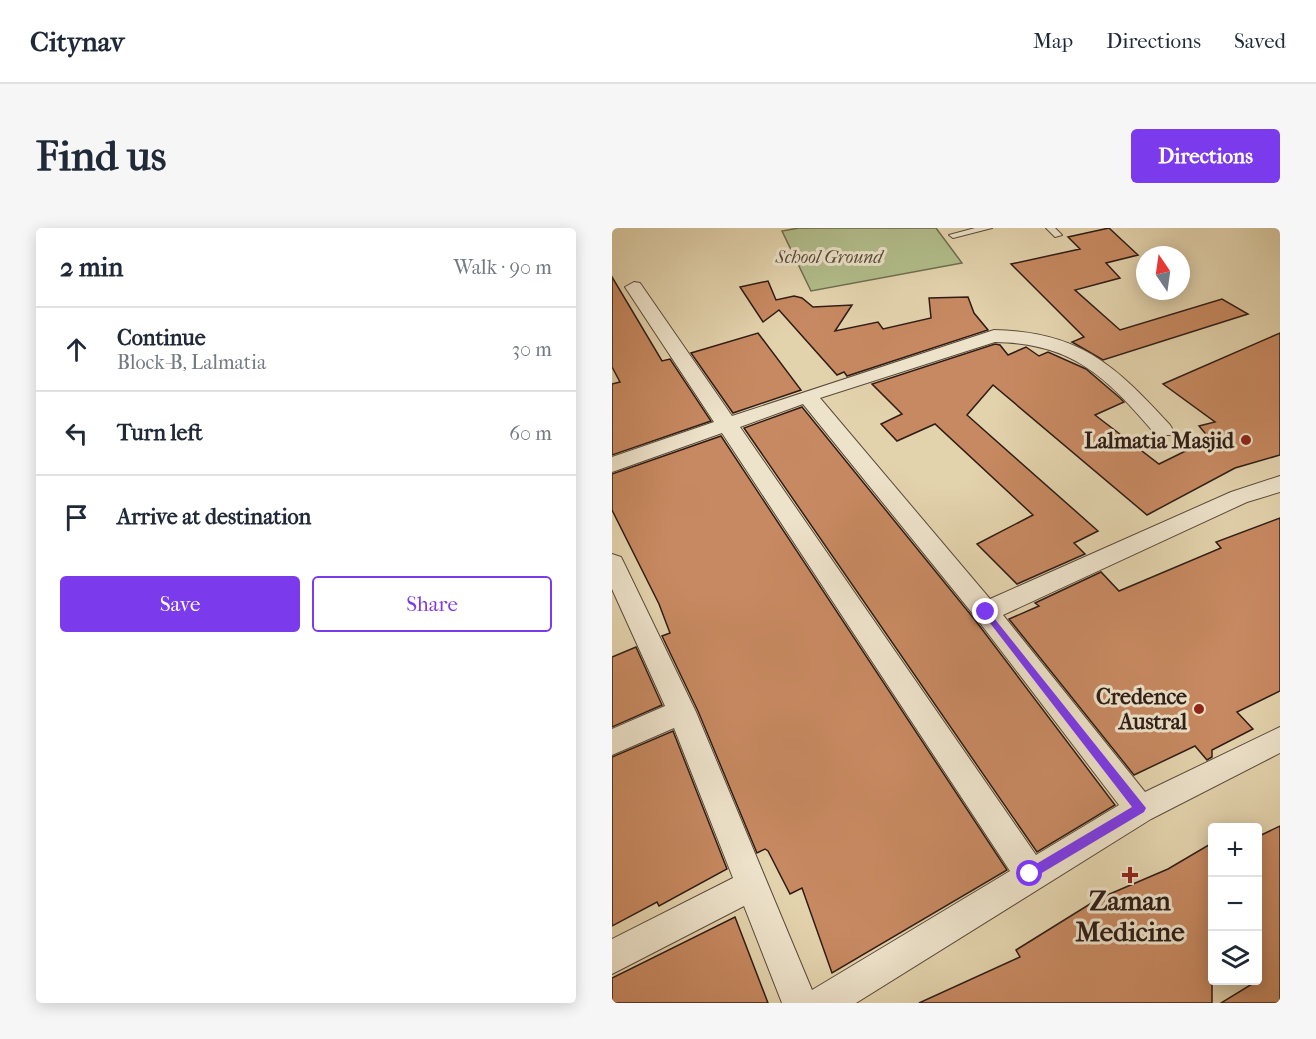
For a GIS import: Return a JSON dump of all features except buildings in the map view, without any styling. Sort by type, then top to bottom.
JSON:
[{"type":"street","points":[[634,286],[1030,874]]},
{"type":"street","points":[[612,465],[807,396],[994,336],[1022,335],[1065,346],[1093,360],[1163,430]]},
{"type":"street","points":[[807,396],[986,612],[1140,808]]},
{"type":"street","points":[[986,612],[1239,497],[1280,484]]},
{"type":"street","points":[[614,574],[682,712],[750,886],[800,1003]]},
{"type":"street","points":[[612,742],[682,712]]},
{"type":"street","points":[[824,1003],[1140,808],[1280,740]]},
{"type":"street","points":[[612,957],[750,886]]},
{"type":"lane","points":[[954,235],[988,228]]},
{"type":"lane","points":[[1050,228],[1058,235]]},
{"type":"green space","name":"School Ground","points":[[799,228],[936,228],[962,263],[811,291],[782,231]]},
{"type":"place","name":"Lalmatia Masjid","points":[[1246,440]]},
{"type":"place","name":"Credence Austral","points":[[1199,709]]},
{"type":"place","name":"Zaman Medicine","points":[[1130,875]]},
{"type":"route","points":[[986,612],[1140,808],[1030,874]]}]
